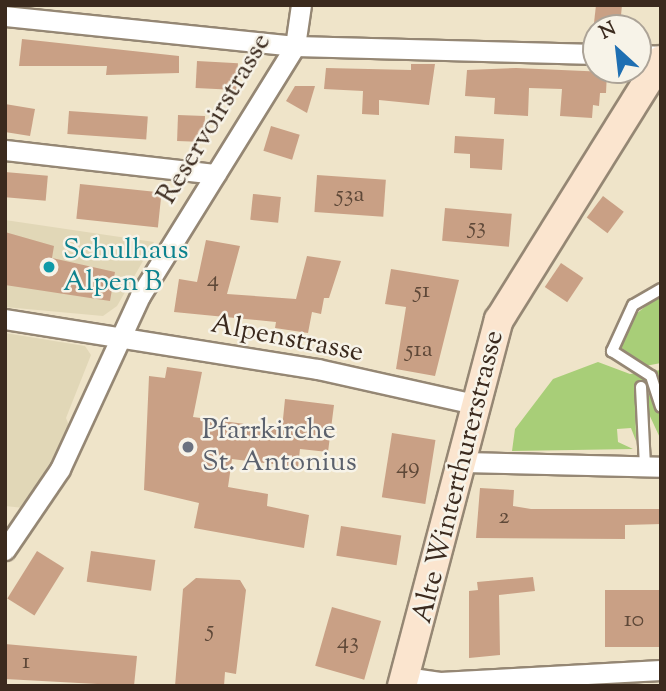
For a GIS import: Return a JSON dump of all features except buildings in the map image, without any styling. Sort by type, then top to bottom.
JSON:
[{"type":"main road","name":"Alte Winterthurerstrasse","points":[[403,681],[463,462],[485,358],[513,293],[661,58]]},
{"type":"street","name":"Reservoirstrasse","points":[[5,550],[61,469],[119,336],[295,46],[301,5]]},
{"type":"street","points":[[5,16],[295,46],[582,54]]},
{"type":"street","points":[[5,150],[216,174]]},
{"type":"street","name":"Alpenstrasse","points":[[5,319],[318,369],[475,404]]},
{"type":"street","points":[[463,462],[653,467]]},
{"type":"street","points":[[403,681],[440,682],[661,670]]},
{"type":"lane","points":[[661,289],[633,305],[612,351],[651,376],[661,405]]},
{"type":"lane","points":[[641,387],[653,467]]},
{"type":"shaded area","points":[[5,220],[154,242],[117,306],[103,316],[5,307]]},
{"type":"shaded area","points":[[5,333],[85,346],[91,355],[66,418],[70,428],[24,508],[5,506]]},
{"type":"green space","points":[[661,294],[661,363],[640,367],[625,357],[620,342],[626,322]]},
{"type":"green space","points":[[598,362],[630,374],[661,370],[661,440],[648,412],[649,384],[635,384],[636,441],[631,428],[617,429],[618,442],[633,449],[512,451],[515,429],[553,379]]},
{"type":"place","name":"Schulhaus Alpen B","points":[[49,267]]},
{"type":"place","name":"Pfarrkirche St. Antonius","points":[[188,447]]}]
